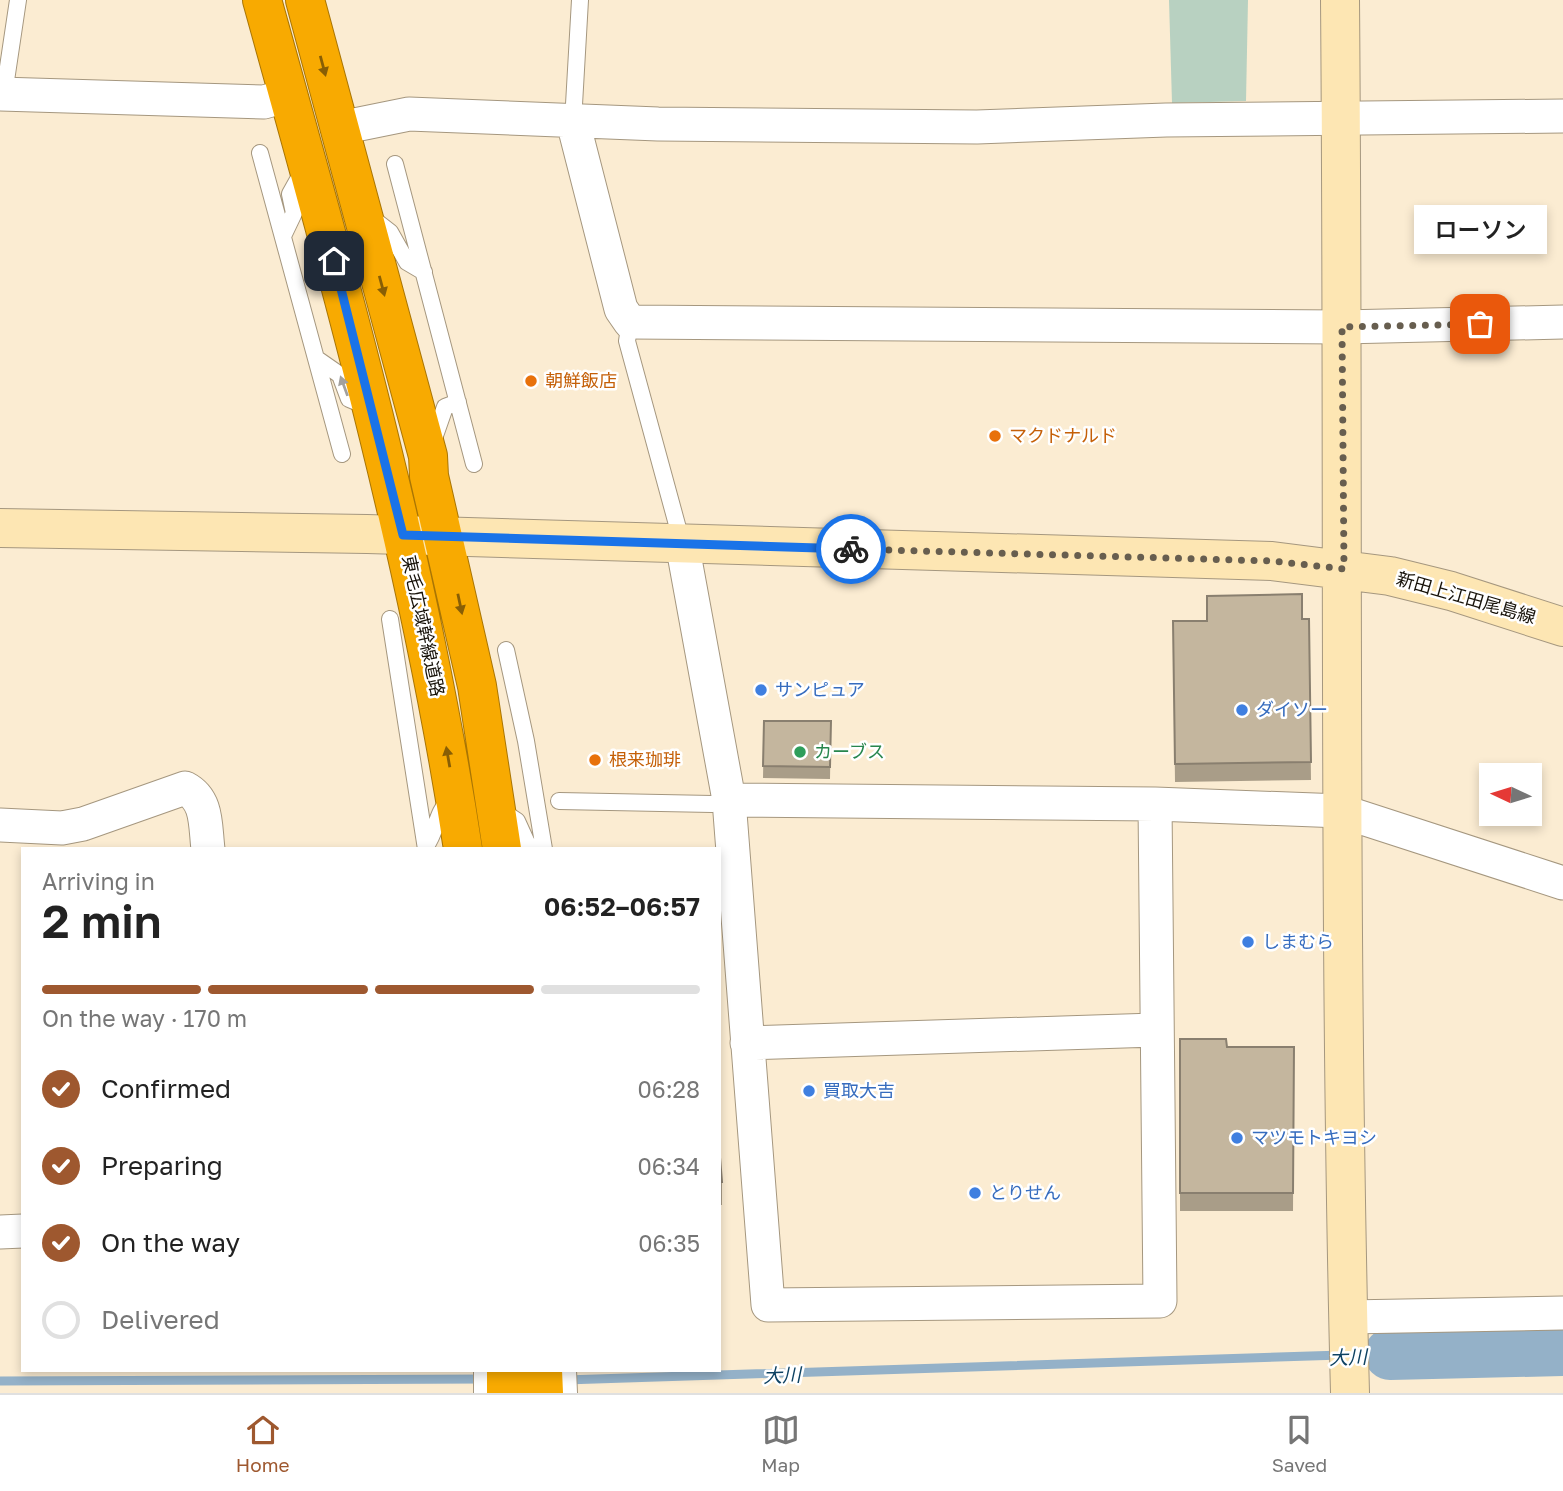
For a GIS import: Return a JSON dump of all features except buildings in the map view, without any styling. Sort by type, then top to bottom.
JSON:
[{"type":"highway","name":"東毛広域幹線道路","points":[[262,0],[373,410],[437,694],[454,794],[438,847]]},
{"type":"highway","points":[[305,0],[428,456],[429,476],[477,686],[502,847]]},
{"type":"highway","points":[[506,1372],[506,1393]]},
{"type":"highway","points":[[543,1372],[544,1393]]},
{"type":"street","points":[[1340,0],[1344,569],[1341,811],[1350,1393]]},
{"type":"street","points":[[2,94],[264,102],[289,95]]},
{"type":"street","points":[[340,128],[409,114],[573,122],[976,127],[1166,120],[1563,116]]},
{"type":"street","points":[[573,122],[621,309],[630,322],[1342,327],[1563,323]]},
{"type":"street","name":"新田上江田尾島線","points":[[0,528],[403,535],[1272,561],[1390,576],[1451,591],[1563,627]]},
{"type":"street","points":[[682,544],[729,800],[768,1305],[1160,1301],[1155,1030],[1155,804]]},
{"type":"street","points":[[0,825],[62,828],[83,824],[185,788],[197,794],[202,805],[208,847]]},
{"type":"street","points":[[729,800],[1155,804],[1341,811],[1563,883]]},
{"type":"street","points":[[747,1043],[1155,1030]]},
{"type":"street","points":[[0,1232],[21,1231]]},
{"type":"street","points":[[1348,1317],[1563,1313]]},
{"type":"lane","points":[[2,94],[18,0]]},
{"type":"lane","points":[[573,122],[580,0]]},
{"type":"lane","points":[[260,153],[342,454]]},
{"type":"lane","points":[[284,234],[294,214],[290,194],[307,162]]},
{"type":"lane","points":[[395,164],[474,464]]},
{"type":"lane","points":[[362,210],[390,232],[407,262],[424,272]]},
{"type":"lane","points":[[630,322],[627,341],[682,544]]},
{"type":"lane","points":[[317,359],[340,375],[349,399],[373,410]]},
{"type":"lane","points":[[428,456],[445,407],[458,402]]},
{"type":"lane","points":[[390,620],[438,847]]},
{"type":"lane","points":[[506,650],[526,741],[544,847]]},
{"type":"lane","points":[[559,801],[712,804],[729,800]]},
{"type":"lane","points":[[497,808],[517,821],[532,847]]},
{"type":"lane","points":[[482,1372],[482,1393]]},
{"type":"lane","points":[[568,1372],[569,1393]]},
{"type":"green space","points":[[1169,0],[1248,0],[1246,101],[1172,103]]},
{"type":"waterway","name":"大川","points":[[1390,1354],[1563,1350]]},
{"type":"waterway","name":"大川","points":[[1359,1355],[1390,1354]]},
{"type":"waterway","name":"大川","points":[[565,1380],[1342,1355]]},
{"type":"waterway","name":"大川","points":[[0,1381],[485,1379]]},
{"type":"way so far","points":[[851,549],[1272,561],[1344,569],[1342,327],[1480,324]]},
{"type":"place","name":"ローソン","points":[[1480,324]]},
{"type":"place","name":"朝鮮飯店","points":[[531,381]]},
{"type":"place","name":"マクドナルド","points":[[995,436]]},
{"type":"place","name":"サンピュア","points":[[761,690]]},
{"type":"place","name":"ダイソー","points":[[1242,710]]},
{"type":"place","name":"カーブス","points":[[800,752]]},
{"type":"place","name":"根来珈琲","points":[[595,760]]},
{"type":"place","name":"しまむら","points":[[1248,942]]},
{"type":"place","name":"買取大吉","points":[[809,1091]]},
{"type":"place","name":"マツモトキヨシ","points":[[1237,1138]]},
{"type":"place","name":"とりせん","points":[[975,1193]]},
{"type":"route","points":[[334,261],[403,535],[851,549]]}]
